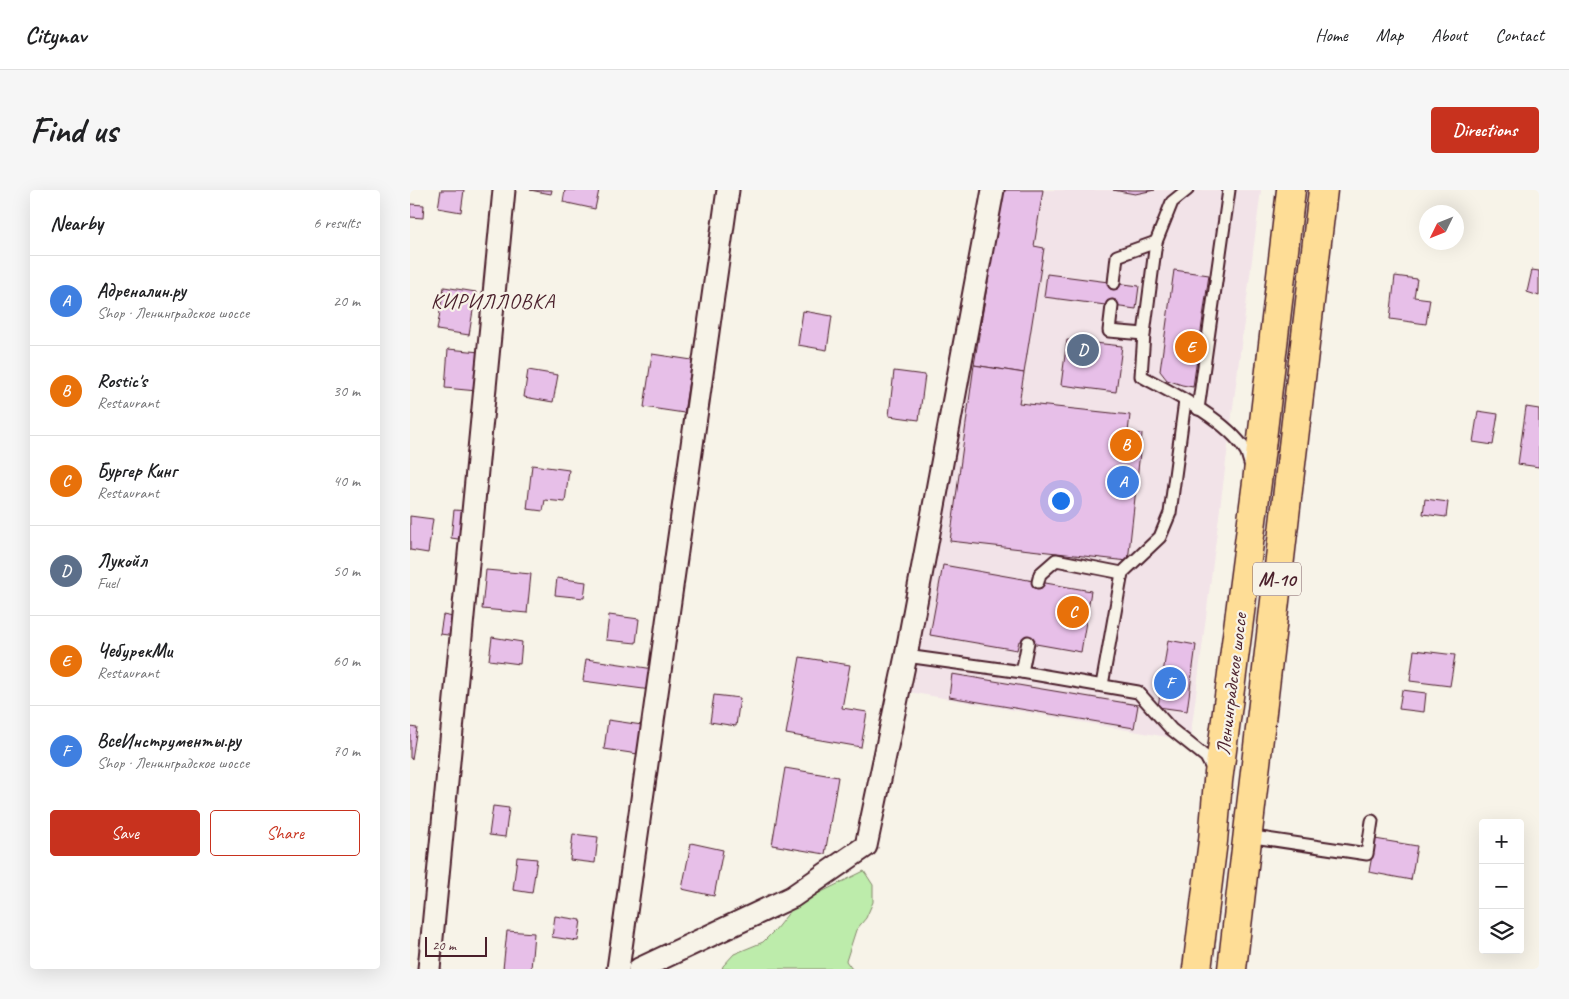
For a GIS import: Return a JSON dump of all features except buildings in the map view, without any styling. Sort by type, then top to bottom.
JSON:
[{"type":"highway","name":"Ленинградское шоссе","points":[[1191,965],[1201,937],[1213,841],[1218,780],[1257,482],[1291,190]]},
{"type":"highway","name":"Ленинградское шоссе","points":[[1232,969],[1323,190]]},
{"type":"street","points":[[429,969],[504,190]]},
{"type":"street","points":[[618,969],[728,190]]},
{"type":"street","points":[[639,969],[792,897],[866,846],[906,656],[993,190]]},
{"type":"lane","points":[[1187,190],[1172,202],[1156,242],[1144,334],[1141,376],[1223,425],[1246,451],[1257,482]]},
{"type":"lane","points":[[1198,409],[1230,190]]},
{"type":"lane","points":[[1114,283],[1117,256],[1156,242]]},
{"type":"lane","points":[[1112,306],[1110,331],[1144,334]]},
{"type":"lane","points":[[1102,685],[1122,573],[1160,537],[1170,513],[1185,401]]},
{"type":"lane","points":[[1038,582],[1040,574],[1056,560],[1122,573]]},
{"type":"lane","points":[[1022,672],[1028,642]]},
{"type":"lane","points":[[906,656],[1022,672],[1138,692],[1171,729],[1206,757],[1218,780]]},
{"type":"lane","points":[[1247,836],[1367,854],[1372,821]]},
{"type":"shaded area","points":[[1000,190],[1261,190],[1190,741],[909,692]]},
{"type":"green space","points":[[864,871],[873,885],[873,902],[866,918],[856,930],[846,961],[852,969],[722,969],[734,954],[763,942],[795,905]]},
{"type":"place","name":"ЧебурекМи","points":[[1191,347]]},
{"type":"place","name":"Лукойл","points":[[1083,350]]},
{"type":"place","name":"Rostic's","points":[[1126,445]]},
{"type":"place","name":"Адреналин.ру","points":[[1123,482]]},
{"type":"place","name":"Бургер Кинг","points":[[1073,612]]},
{"type":"place","name":"ВсеИнструменты.ру","points":[[1170,683]]},
{"type":"district","name":"КИРИЛЛОВКА","points":[[493,301]]}]
